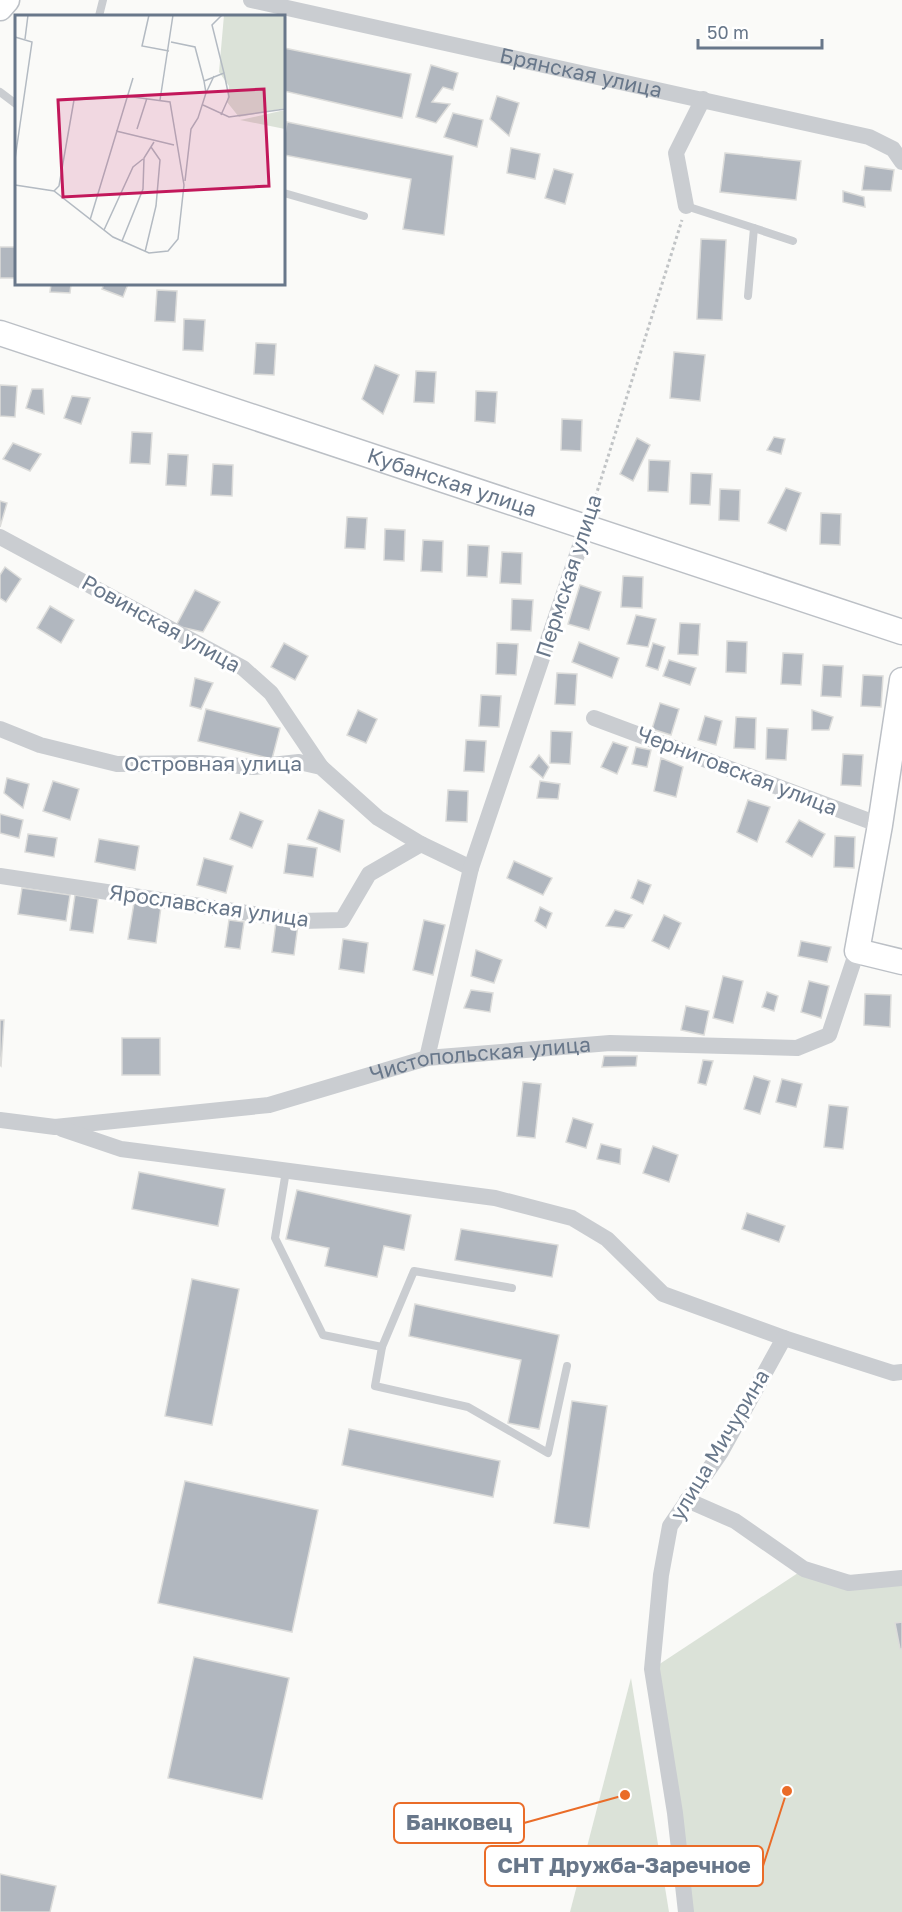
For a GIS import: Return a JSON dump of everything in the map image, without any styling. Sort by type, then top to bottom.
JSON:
[{"type":"street","points":[[0,8],[7,0]]},
{"type":"street","name":"Брянская улица","points":[[251,0],[869,137],[893,149],[902,162]]},
{"type":"street","points":[[686,206],[676,153],[704,99]]},
{"type":"street","name":"Кубанская улица","points":[[0,333],[902,632]]},
{"type":"street","name":"Пермская улица","points":[[427,1058],[471,868],[586,528]]},
{"type":"street","name":"Ровинская улица","points":[[0,537],[243,668],[271,693],[321,767]]},
{"type":"street","points":[[902,680],[880,825],[857,951],[902,962]]},
{"type":"street","name":"Черниговская улица","points":[[594,718],[880,825]]},
{"type":"street","name":"Островная улица","points":[[0,729],[40,745],[117,764],[202,763],[253,767],[299,762],[321,767],[378,818],[421,844],[471,868]]},
{"type":"street","name":"Ярославская улица","points":[[0,876],[300,921],[342,920],[369,874],[421,844]]},
{"type":"street","name":"Чистопольская улица","points":[[0,1120],[55,1127],[268,1105],[427,1058],[610,1043],[797,1048],[829,1035],[857,951]]},
{"type":"street","points":[[55,1127],[121,1149],[495,1198],[572,1218],[608,1239],[663,1294],[784,1338],[899,1375]]},
{"type":"street","name":"улица Мичурина","points":[[686,1912],[675,1813],[652,1670],[661,1575],[670,1526],[721,1452],[784,1338]]},
{"type":"street","points":[[687,1500],[735,1521],[804,1569],[849,1583],[902,1578]]},
{"type":"lane","points":[[99,15],[103,0]]},
{"type":"lane","points":[[0,92],[15,103]]},
{"type":"lane","points":[[285,193],[364,216]]},
{"type":"lane","points":[[686,206],[793,241]]},
{"type":"lane","points":[[748,296],[754,228]]},
{"type":"lane","points":[[286,1171],[275,1238],[323,1335],[382,1347]]},
{"type":"lane","points":[[512,1288],[414,1271],[382,1347],[375,1386],[468,1407],[548,1453],[567,1366]]},
{"type":"path","name":"Пермская улица","points":[[586,528],[686,206]]},
{"type":"shaded area","points":[[804,1569],[902,1586],[902,1912],[691,1912],[652,1669]]},
{"type":"shaded area","points":[[631,1678],[669,1912],[570,1912]]},
{"type":"building","points":[[285,48],[411,74],[402,118],[285,91]]},
{"type":"building","points":[[431,65],[458,73],[453,90],[443,87],[432,102],[450,104],[436,123],[416,117]]},
{"type":"building","points":[[497,96],[519,103],[509,136],[490,119]]},
{"type":"building","points":[[453,113],[483,120],[477,147],[444,137]]},
{"type":"building","points":[[287,122],[453,156],[444,235],[403,229],[411,179],[285,155]]},
{"type":"building","points":[[511,148],[540,154],[535,179],[507,173]]},
{"type":"building","points":[[725,153],[801,161],[796,200],[720,192]]},
{"type":"building","points":[[865,166],[894,170],[891,191],[862,190]]},
{"type":"building","points":[[554,169],[573,174],[565,204],[545,198]]},
{"type":"building","points":[[843,191],[864,197],[865,207],[843,202]]},
{"type":"building","points":[[701,239],[726,240],[722,320],[697,319]]},
{"type":"building","points":[[0,247],[15,247],[15,278],[0,278]]},
{"type":"building","points":[[51,285],[71,285],[70,293],[50,292]]},
{"type":"building","points":[[104,285],[128,285],[123,297],[102,289]]},
{"type":"building","points":[[157,290],[177,291],[175,322],[155,321]]},
{"type":"building","points":[[184,319],[205,320],[203,351],[183,350]]},
{"type":"building","points":[[256,343],[276,344],[274,375],[254,374]]},
{"type":"building","points":[[674,352],[705,355],[700,401],[670,398]]},
{"type":"building","points":[[375,365],[399,375],[383,414],[362,399]]},
{"type":"building","points":[[416,371],[436,372],[434,403],[414,402]]},
{"type":"building","points":[[0,385],[17,386],[15,417],[0,416]]},
{"type":"building","points":[[32,389],[43,389],[44,414],[26,408]]},
{"type":"building","points":[[476,391],[497,392],[495,423],[475,421]]},
{"type":"building","points":[[72,396],[90,398],[81,424],[64,418]]},
{"type":"building","points":[[562,419],[582,420],[581,451],[561,450]]},
{"type":"building","points":[[132,432],[152,433],[150,464],[130,463]]},
{"type":"building","points":[[774,437],[785,439],[781,454],[767,450]]},
{"type":"building","points":[[637,438],[650,445],[633,481],[620,474]]},
{"type":"building","points":[[13,443],[41,454],[30,471],[3,459]]},
{"type":"building","points":[[168,454],[188,455],[186,486],[166,485]]},
{"type":"building","points":[[649,460],[670,461],[668,492],[648,491]]},
{"type":"building","points":[[213,464],[233,465],[232,496],[211,495]]},
{"type":"building","points":[[691,473],[712,474],[710,505],[690,504]]},
{"type":"building","points":[[786,488],[801,493],[786,531],[768,523]]},
{"type":"building","points":[[720,489],[740,490],[739,521],[719,520]]},
{"type":"building","points":[[0,501],[7,503],[0,527]]},
{"type":"building","points":[[821,513],[841,514],[840,545],[820,544]]},
{"type":"building","points":[[347,517],[367,518],[365,549],[345,548]]},
{"type":"building","points":[[385,529],[405,530],[404,561],[384,560]]},
{"type":"building","points":[[423,540],[443,541],[442,572],[421,571]]},
{"type":"building","points":[[468,545],[489,546],[487,577],[467,576]]},
{"type":"building","points":[[502,552],[522,553],[521,584],[500,583]]},
{"type":"building","points":[[5,567],[21,579],[6,602],[0,598],[0,575]]},
{"type":"building","points":[[623,576],[643,577],[642,608],[621,607]]},
{"type":"building","points":[[580,585],[601,592],[589,630],[568,624]]},
{"type":"building","points":[[195,590],[220,602],[203,632],[176,626]]},
{"type":"building","points":[[512,599],[533,600],[531,631],[511,630]]},
{"type":"building","points":[[50,606],[74,620],[61,643],[37,628]]},
{"type":"building","points":[[636,615],[656,619],[648,647],[627,644]]},
{"type":"building","points":[[680,623],[700,624],[698,655],[678,654]]},
{"type":"building","points":[[727,641],[747,642],[746,673],[726,672]]},
{"type":"building","points":[[579,642],[619,658],[612,678],[572,662]]},
{"type":"building","points":[[284,643],[308,656],[295,680],[271,667]]},
{"type":"building","points":[[497,643],[518,644],[516,675],[496,674]]},
{"type":"building","points":[[653,643],[665,647],[658,670],[646,666]]},
{"type":"building","points":[[783,653],[803,654],[801,685],[781,684]]},
{"type":"building","points":[[669,660],[696,668],[690,685],[663,676]]},
{"type":"building","points":[[823,665],[843,666],[841,697],[821,696]]},
{"type":"building","points":[[557,673],[577,674],[575,705],[555,704]]},
{"type":"building","points":[[863,675],[883,676],[881,707],[861,706]]},
{"type":"building","points":[[195,678],[213,683],[201,709],[190,706]]},
{"type":"building","points":[[481,695],[501,696],[499,727],[479,726]]},
{"type":"building","points":[[660,703],[679,709],[671,735],[652,729]]},
{"type":"building","points":[[206,709],[280,728],[272,759],[198,741]]},
{"type":"building","points":[[358,710],[377,719],[366,743],[347,735]]},
{"type":"building","points":[[812,710],[833,717],[829,730],[812,730]]},
{"type":"building","points":[[705,716],[722,721],[716,745],[698,740]]},
{"type":"building","points":[[736,717],[756,718],[755,749],[734,748]]},
{"type":"building","points":[[767,728],[788,729],[786,760],[766,759]]},
{"type":"building","points":[[551,731],[572,732],[570,764],[550,763]]},
{"type":"building","points":[[466,740],[486,741],[484,772],[464,771]]},
{"type":"building","points":[[613,742],[628,747],[617,774],[601,767]]},
{"type":"building","points":[[636,747],[651,750],[647,767],[632,764]]},
{"type":"building","points":[[843,754],[863,755],[861,786],[841,785]]},
{"type":"building","points":[[539,755],[549,767],[543,778],[530,767]]},
{"type":"building","points":[[661,758],[683,767],[676,797],[654,791]]},
{"type":"building","points":[[7,778],[29,784],[23,808],[4,793]]},
{"type":"building","points":[[53,781],[79,789],[70,820],[43,811]]},
{"type":"building","points":[[540,781],[560,784],[558,799],[537,798]]},
{"type":"building","points":[[448,790],[468,791],[467,822],[446,821]]},
{"type":"building","points":[[748,800],[770,807],[757,842],[737,832]]},
{"type":"building","points":[[319,810],[344,820],[340,852],[307,839]]},
{"type":"building","points":[[240,812],[263,821],[252,848],[230,839]]},
{"type":"building","points":[[0,814],[23,820],[19,838],[0,833]]},
{"type":"building","points":[[799,820],[825,834],[812,857],[786,842]]},
{"type":"building","points":[[28,834],[57,838],[54,857],[25,852]]},
{"type":"building","points":[[835,836],[855,837],[854,868],[834,867]]},
{"type":"building","points":[[99,839],[139,846],[135,870],[95,862]]},
{"type":"building","points":[[288,844],[317,848],[313,877],[284,873]]},
{"type":"building","points":[[204,858],[233,866],[226,893],[197,885]]},
{"type":"building","points":[[514,861],[552,878],[543,895],[507,878]]},
{"type":"building","points":[[638,880],[651,885],[643,904],[631,898]]},
{"type":"building","points":[[22,888],[70,895],[66,921],[18,914]]},
{"type":"building","points":[[75,895],[98,899],[93,933],[70,930]]},
{"type":"building","points":[[134,903],[161,907],[156,943],[128,939]]},
{"type":"building","points":[[540,907],[552,913],[546,928],[535,921]]},
{"type":"building","points":[[615,910],[632,915],[624,928],[606,926]]},
{"type":"building","points":[[664,915],[681,923],[669,949],[652,941]]},
{"type":"building","points":[[229,920],[244,922],[240,949],[225,947]]},
{"type":"building","points":[[424,920],[445,925],[433,975],[413,970]]},
{"type":"building","points":[[276,922],[298,925],[294,955],[272,952]]},
{"type":"building","points":[[343,939],[368,943],[364,973],[339,969]]},
{"type":"building","points":[[801,941],[831,947],[827,962],[798,956]]},
{"type":"building","points":[[476,950],[502,960],[494,983],[471,976]]},
{"type":"building","points":[[723,976],[743,981],[733,1023],[713,1018]]},
{"type":"building","points":[[809,981],[829,986],[821,1018],[801,1012]]},
{"type":"building","points":[[471,990],[493,993],[490,1012],[464,1008]]},
{"type":"building","points":[[767,992],[778,996],[774,1011],[762,1007]]},
{"type":"building","points":[[865,994],[891,995],[890,1027],[864,1025]]},
{"type":"building","points":[[686,1006],[709,1011],[704,1035],[681,1030]]},
{"type":"building","points":[[0,1020],[4,1020],[1,1066],[0,1065]]},
{"type":"building","points":[[122,1038],[160,1038],[160,1075],[122,1075]]},
{"type":"building","points":[[604,1056],[637,1056],[636,1066],[602,1067]]},
{"type":"building","points":[[703,1060],[713,1061],[706,1085],[698,1083]]},
{"type":"building","points":[[754,1076],[770,1081],[760,1114],[744,1109]]},
{"type":"building","points":[[782,1079],[802,1084],[796,1107],[776,1102]]},
{"type":"building","points":[[523,1082],[541,1084],[535,1138],[517,1136]]},
{"type":"building","points":[[829,1105],[848,1107],[843,1149],[824,1147]]},
{"type":"building","points":[[573,1118],[593,1124],[586,1148],[566,1142]]},
{"type":"building","points":[[601,1144],[621,1149],[620,1164],[597,1159]]},
{"type":"building","points":[[653,1146],[678,1155],[669,1182],[643,1173]]},
{"type":"building","points":[[139,1172],[225,1189],[218,1226],[132,1209]]},
{"type":"building","points":[[297,1190],[411,1215],[404,1250],[384,1246],[377,1277],[325,1266],[329,1248],[286,1239]]},
{"type":"building","points":[[747,1213],[785,1226],[779,1242],[742,1229]]},
{"type":"building","points":[[461,1229],[558,1245],[552,1277],[455,1260]]},
{"type":"building","points":[[192,1279],[239,1289],[212,1425],[165,1416]]},
{"type":"building","points":[[415,1304],[559,1335],[539,1429],[508,1423],[521,1360],[409,1336]]},
{"type":"building","points":[[572,1401],[607,1406],[589,1528],[554,1523]]},
{"type":"building","points":[[349,1429],[500,1461],[493,1497],[342,1465]]},
{"type":"building","points":[[185,1481],[318,1510],[292,1632],[158,1603]]},
{"type":"building","points":[[902,1622],[902,1649],[900,1649],[895,1623]]},
{"type":"building","points":[[194,1657],[289,1678],[262,1799],[168,1778]]},
{"type":"building","points":[[0,1874],[56,1886],[50,1912],[0,1912]]},
{"type":"place","name":"СНТ Дружба-Заречное","points":[[787,1791]]},
{"type":"place","name":"Банковец","points":[[625,1795]]}]
